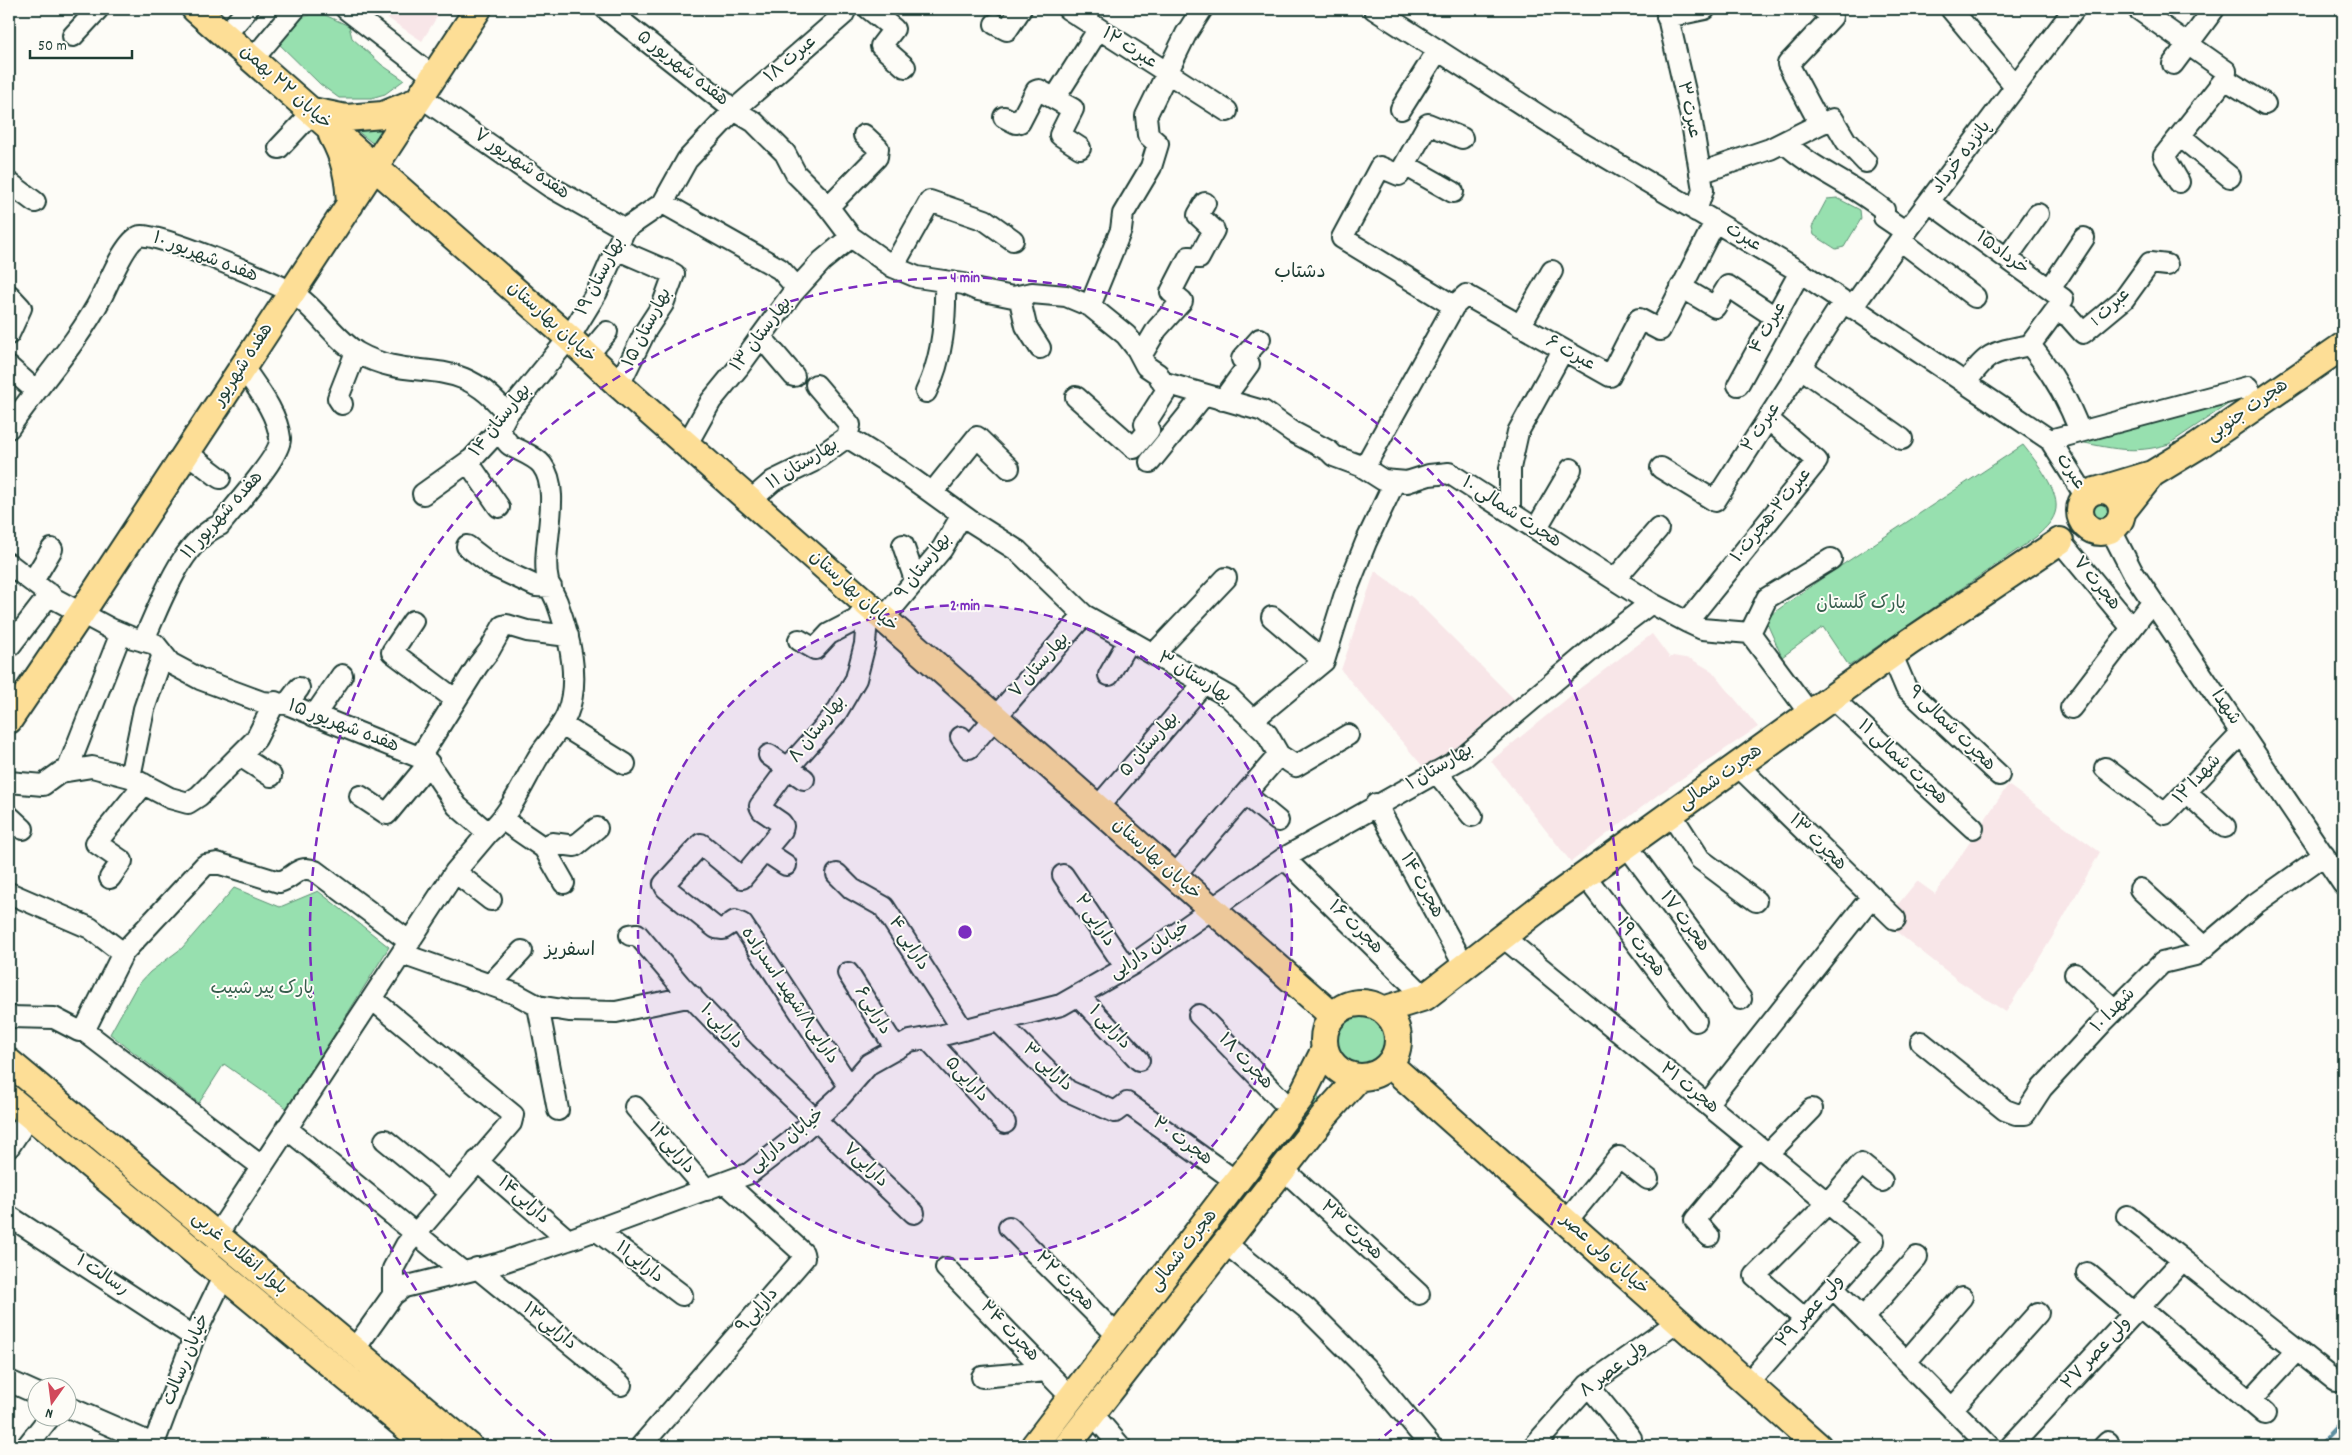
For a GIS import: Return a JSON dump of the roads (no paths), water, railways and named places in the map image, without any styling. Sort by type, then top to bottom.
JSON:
[{"type":"main road","name":"خیابان ۲۲ بهمن","points":[[195,9],[374,167]]},
{"type":"main road","name":"هفده شهریور","points":[[9,720],[187,453],[478,9]]},
{"type":"main road","points":[[316,116],[346,118],[383,115],[424,91]]},
{"type":"main road","points":[[316,116],[341,150],[349,177],[350,205]]},
{"type":"main road","name":"خیابان بهارستان","points":[[374,167],[1332,1016]]},
{"type":"main road","name":"هجرت جنوبی","points":[[2152,474],[2343,346]]},
{"type":"main road","points":[[2060,541],[2089,497],[2152,474]]},
{"type":"main road","points":[[2060,541],[2111,525],[2152,474]]},
{"type":"main road","points":[[2089,497],[2113,494],[2121,505],[2111,525]]},
{"type":"main road","points":[[2089,497],[2080,513],[2085,524],[2090,528],[2111,525]]},
{"type":"main road","name":"هجرت شمالی","points":[[1383,1010],[1426,997],[1585,876],[1832,698],[2060,541]]},
{"type":"main road","points":[[1398,1037],[1393,1022],[1383,1010],[1362,1003],[1341,1009],[1332,1016],[1326,1026],[1324,1038],[1325,1049],[1330,1060],[1337,1068],[1347,1074],[1358,1077],[1370,1076],[1381,1072],[1390,1064],[1395,1056],[1398,1037],[1426,997]]},
{"type":"main road","name":"هجرت شمالی","points":[[1034,1446],[1301,1097],[1325,1049]]},
{"type":"main road","name":"بلوار انقلاب غربی","points":[[9,1062],[469,1446]]},
{"type":"main road","name":"خیابان ولی عصر","points":[[1390,1064],[1818,1446]]},
{"type":"main road","name":"هجرت شمالی","points":[[1067,1446],[1283,1169],[1358,1077]]},
{"type":"main road","name":"بلوار انقلاب غربی","points":[[9,1098],[424,1445]]},
{"type":"street","points":[[73,36],[98,9]]},
{"type":"street","points":[[225,35],[248,9]]},
{"type":"street","points":[[253,59],[295,9]]},
{"type":"street","name":"هفده شهریور ۷","points":[[346,9],[424,91],[549,186],[624,229]]},
{"type":"street","name":"هفده شهریور ۵","points":[[606,9],[734,110],[754,122],[785,153],[796,174],[828,207],[851,237],[893,267]]},
{"type":"street","name":"عبرت ۱۸","points":[[734,110],[843,15],[846,9]]},
{"type":"street","points":[[869,9],[894,29],[881,46],[905,67]]},
{"type":"street","points":[[995,24],[1007,30],[1021,9]]},
{"type":"street","name":"عبرت ۱۲","points":[[1070,9],[1098,30],[1227,111]]},
{"type":"street","points":[[1090,306],[1121,230],[1123,214],[1151,167],[1158,144],[1148,135],[1146,116],[1186,34],[1202,9]]},
{"type":"street","name":"عبرت","points":[[1374,9],[1577,140],[1800,272],[2050,440],[2089,497]]},
{"type":"street","points":[[1666,13],[1705,9]]},
{"type":"street","points":[[1820,124],[1788,64],[1832,17],[1822,9]]},
{"type":"street","points":[[1951,9],[2016,86]]},
{"type":"street","name":"پانزده خرداد","points":[[1848,305],[1929,202],[2074,9]]},
{"type":"street","points":[[2138,9],[2226,72],[2225,80],[2164,156],[2179,182]]},
{"type":"street","points":[[2173,64],[2214,9]]},
{"type":"street","name":"عبرت ۳","points":[[1666,13],[1691,117],[1703,190],[1696,211]]},
{"type":"street","points":[[1055,98],[1098,30]]},
{"type":"street","points":[[1401,109],[1438,50]]},
{"type":"street","points":[[2225,80],[2265,104]]},
{"type":"street","points":[[1004,117],[1016,123],[1020,122],[1037,90],[1073,109],[1060,134],[1080,148]]},
{"type":"street","name":"بهارستان ۱۹","points":[[569,338],[597,292],[624,229],[663,203],[687,160],[734,110]]},
{"type":"street","points":[[279,148],[316,116]]},
{"type":"street","points":[[1700,173],[1784,142],[1833,119],[1846,141],[1866,162]]},
{"type":"street","points":[[1364,468],[1454,306],[1342,238],[1380,167],[1399,175],[1428,124],[1462,138]]},
{"type":"street","points":[[828,207],[877,157],[878,148],[864,135]]},
{"type":"street","points":[[2180,136],[2230,176]]},
{"type":"street","points":[[1784,142],[1799,156],[1872,200],[1884,210],[1884,217],[1903,236],[1975,297]]},
{"type":"street","points":[[1405,165],[1453,192]]},
{"type":"street","points":[[9,187],[11,184],[35,202]]},
{"type":"street","points":[[893,267],[930,201],[985,220],[1013,240]]},
{"type":"street","name":"۱۵خرداد","points":[[1929,202],[2064,299],[2056,310]]},
{"type":"street","points":[[663,203],[780,269],[797,288]]},
{"type":"street","points":[[1141,356],[1157,329],[1182,301],[1171,292],[1189,257],[1199,258],[1214,230],[1198,216],[1205,203]]},
{"type":"street","points":[[2007,258],[2038,214]]},
{"type":"street","name":"عبرت ۶","points":[[1454,306],[1466,295],[1610,376],[1639,319],[1660,330],[1680,287],[1715,222]]},
{"type":"street","name":"هفده شهریور ۱۰","points":[[9,428],[90,320],[119,260],[137,236],[145,234],[186,246],[292,292]]},
{"type":"street","name":"بهارستان ۱۳","points":[[687,444],[711,401],[797,288],[822,261],[851,237]]},
{"type":"street","points":[[2050,289],[2084,238]]},
{"type":"street","name":"بهارستان ۱۵","points":[[616,249],[674,274],[663,304],[646,330],[619,385]]},
{"type":"street","name":"عبرت 1","points":[[2056,310],[2068,316],[2083,333],[2124,299],[2150,263],[2167,266]]},
{"type":"street","name":"هجرت شمالی ۱۰","points":[[893,267],[917,277],[945,281],[1013,297],[1032,293],[1066,296],[1090,306],[1126,335],[1146,366],[1158,374],[1162,382],[1264,411],[1293,432],[1329,451],[1334,456],[1364,468],[1383,480],[1407,482],[1429,475],[1449,473],[1652,603],[1687,622],[1702,629],[1750,633]]},
{"type":"street","points":[[1520,326],[1552,271]]},
{"type":"street","name":"عبرت ۴","points":[[1738,385],[1800,272]]},
{"type":"street","points":[[926,392],[935,375],[941,346],[946,309],[945,281]]},
{"type":"street","points":[[1680,287],[1715,306],[1728,286],[1775,317]]},
{"type":"street","points":[[217,1235],[455,872],[496,826],[538,756],[562,725],[568,713],[572,687],[572,665],[568,636],[548,581],[547,552],[552,510],[549,482],[542,465],[508,443],[494,397],[459,375],[380,363],[356,352],[292,292]]},
{"type":"street","points":[[9,295],[21,308],[9,334]]},
{"type":"street","points":[[1019,296],[1026,326],[1040,348]]},
{"type":"street","name":"عبرت ۲","points":[[1661,468],[1715,501],[1801,368],[1848,305]]},
{"type":"street","points":[[1966,383],[1980,362],[1999,351],[2030,345],[2056,310]]},
{"type":"street","points":[[587,356],[607,332]]},
{"type":"street","points":[[761,337],[794,376]]},
{"type":"street","name":"بهارستان ۱۴","points":[[423,494],[468,462],[569,338]]},
{"type":"street","points":[[1150,462],[1249,364],[1242,359],[1260,339]]},
{"type":"street","points":[[2030,345],[2051,370],[2070,404],[2080,432]]},
{"type":"street","points":[[1510,512],[1510,468],[1518,432],[1563,350]]},
{"type":"street","points":[[342,404],[338,398],[356,352]]},
{"type":"street","name":"هفده شهریور ۱۱","points":[[143,641],[188,550],[211,529],[220,525],[271,462],[280,440],[275,418],[243,367]]},
{"type":"street","points":[[9,368],[36,391]]},
{"type":"street","points":[[1801,368],[1902,439]]},
{"type":"street","points":[[816,384],[850,425],[847,437]]},
{"type":"street","points":[[1076,397],[1134,448],[1149,430],[1145,424],[1170,385]]},
{"type":"street","points":[[2050,440],[2248,387],[2257,405]]},
{"type":"street","name":"عبرت۲-هجرت۱۰","points":[[1687,622],[1817,461],[1768,419]]},
{"type":"street","name":"بهارستان ۱۱","points":[[750,501],[773,481],[812,462],[847,437],[900,470],[962,515]]},
{"type":"street","points":[[932,493],[977,438],[1008,468]]},
{"type":"street","points":[[187,453],[220,478]]},
{"type":"street","points":[[468,462],[499,507]]},
{"type":"street","points":[[1536,529],[1571,469]]},
{"type":"street","points":[[1254,719],[1324,661],[1344,597],[1366,542],[1395,481]]},
{"type":"street","name":"بهارستان ۹","points":[[798,640],[816,649],[829,634],[876,612],[915,580],[942,549],[962,515]]},
{"type":"street","name":"بهارستان ۳","points":[[962,515],[1018,551],[1084,615],[1229,697],[1254,719],[1267,734],[1280,755]]},
{"type":"street","name":"شهدا","points":[[2111,525],[2132,572],[2343,884]]},
{"type":"street","points":[[1615,579],[1658,529]]},
{"type":"street","name":"هجرت ۷","points":[[2060,541],[2132,628]]},
{"type":"street","points":[[903,545],[915,580]]},
{"type":"street","points":[[467,546],[493,566],[536,586],[551,588]]},
{"type":"street","points":[[33,581],[52,549]]},
{"type":"street","points":[[1810,714],[1750,633],[1768,598],[1831,559]]},
{"type":"street","name":"هفده شهریور ۱۵","points":[[9,564],[50,594],[82,612],[121,633],[155,644],[170,663],[200,679],[262,702],[287,698],[314,716],[424,760]]},
{"type":"street","points":[[1154,654],[1226,578]]},
{"type":"street","points":[[10,646],[50,594]]},
{"type":"street","points":[[2071,708],[2152,602]]},
{"type":"street","name":"بهارستان ۱","points":[[1212,909],[1284,858],[1376,804],[1464,757],[1608,636],[1652,603]]},
{"type":"street","name":"بهارستان ۸","points":[[796,774],[856,679],[876,612]]},
{"type":"street","name":"بهارستان ۷","points":[[970,748],[1084,615]]},
{"type":"street","points":[[1272,617],[1324,661]]},
{"type":"street","points":[[413,621],[392,652],[456,700]]},
{"type":"street","points":[[360,796],[386,814],[424,760],[456,700],[505,625],[568,636]]},
{"type":"street","points":[[67,771],[121,633]]},
{"type":"street","points":[[1109,675],[1128,640]]},
{"type":"street","points":[[110,878],[122,861],[96,843],[137,780],[144,709],[164,654]]},
{"type":"street","name":"هجرت شمالی ۹","points":[[1892,655],[1906,688],[1999,775]]},
{"type":"street","points":[[314,716],[342,675]]},
{"type":"street","name":"بهارستان ۵","points":[[1097,808],[1204,683]]},
{"type":"street","points":[[9,782],[42,785],[61,772],[92,767],[137,780],[170,798],[188,803],[199,796],[240,756],[256,739],[287,698]]},
{"type":"street","name":"هجرت شمالی ۱۱","points":[[1832,698],[1973,828]]},
{"type":"street","points":[[562,725],[625,764]]},
{"type":"street","name":"شهدا ۱۲","points":[[2105,768],[2165,814],[2242,733]]},
{"type":"street","points":[[1174,876],[1280,755],[1296,766],[1348,735]]},
{"type":"street","points":[[769,755],[796,774]]},
{"type":"street","points":[[240,756],[271,776]]},
{"type":"street","points":[[424,760],[457,806],[544,848],[564,883]]},
{"type":"street","name":"هجرت ۱۳","points":[[1738,766],[1895,919]]},
{"type":"street","points":[[1436,772],[1472,816]]},
{"type":"street","name":"دارایی۸/شهید اسدزاده","points":[[796,774],[760,806],[783,826],[742,878],[700,844],[664,884],[666,888],[716,928],[723,929],[735,921],[742,924],[849,1086]]},
{"type":"street","points":[[2186,792],[2225,827]]},
{"type":"street","points":[[1245,794],[1278,821]]},
{"type":"street","name":"هجرت ۱۴","points":[[1376,804],[1465,967]]},
{"type":"street","points":[[1671,814],[1700,859],[1756,901]]},
{"type":"street","points":[[544,848],[552,843],[574,846],[597,828]]},
{"type":"street","name":"هجرت ۱۷","points":[[1627,846],[1741,999]]},
{"type":"street","points":[[765,851],[786,865]]},
{"type":"street","name":"شهدا ۱۰","points":[[1921,1042],[2005,1110],[2016,1114],[2025,1114],[2042,1088],[2162,963],[2195,955],[2255,904],[2324,855]]},
{"type":"street","name":"هجرت ۱۶","points":[[1284,858],[1426,997]]},
{"type":"street","points":[[84,1031],[123,953],[205,866],[217,862],[279,882],[302,868],[315,871],[406,948],[490,985],[516,994],[538,1006],[569,1011],[616,1012],[692,996]]},
{"type":"street","points":[[455,872],[491,900]]},
{"type":"street","name":"دارایی ۴","points":[[837,874],[852,889],[884,907],[963,1030]]},
{"type":"street","name":"دارایی ۲","points":[[1063,875],[1126,968]]},
{"type":"street","name":"هجرت ۱۹","points":[[1585,876],[1696,1021]]},
{"type":"street","points":[[2140,888],[2205,948]]},
{"type":"street","points":[[9,892],[90,928],[123,953]]},
{"type":"street","points":[[1707,1104],[1872,896]]},
{"type":"street","name":"خیابان دارایی","points":[[354,1350],[393,1295],[404,1286],[470,1270],[568,1240],[727,1184],[750,1174],[816,1119],[869,1064],[910,1041],[963,1030],[1061,1005],[1177,936],[1212,909]]},
{"type":"street","name":"دارایی۱۰","points":[[630,935],[637,934],[745,1053],[816,1119]]},
{"type":"street","name":"هجرت ۲۱","points":[[1503,937],[1874,1241]]},
{"type":"street","points":[[490,985],[522,951]]},
{"type":"street","name":"دارایی۶","points":[[848,973],[896,1049]]},
{"type":"street","points":[[2075,974],[2115,1010]]},
{"type":"street","name":"دارایی ۱","points":[[1078,995],[1139,1060]]},
{"type":"street","points":[[372,999],[513,1115],[511,1123],[406,1245],[393,1269],[393,1295]]},
{"type":"street","points":[[538,1006],[558,1110]]},
{"type":"street","name":"هجرت ۱۸","points":[[1199,1014],[1291,1110]]},
{"type":"street","points":[[9,1017],[54,1018],[84,1031],[261,1166]]},
{"type":"street","name":"دارایی ۳","points":[[998,1021],[1068,1091],[1115,1112],[1127,1103]]},
{"type":"street","name":"دارایی۵","points":[[927,1038],[1005,1122]]},
{"type":"street","name":"هجرت ۲۰","points":[[1127,1103],[1237,1182]]},
{"type":"street","name":"دارایی۱۲","points":[[635,1107],[707,1190]]},
{"type":"street","points":[[1709,1236],[1695,1220],[1763,1149],[1812,1109]]},
{"type":"street","points":[[9,1147],[30,1115]]},
{"type":"street","name":"دارایی۷","points":[[816,1119],[914,1213]]},
{"type":"street","name":"دارایی۱۳","points":[[286,1128],[416,1234],[470,1270],[621,1385]]},
{"type":"street","points":[[385,1140],[450,1193]]},
{"type":"street","points":[[1566,1222],[1619,1157],[1648,1178]]},
{"type":"street","name":"دارایی۱۴","points":[[477,1161],[568,1240]]},
{"type":"street","points":[[1805,1320],[1755,1276],[1828,1202],[1861,1164],[1882,1181]]},
{"type":"street","name":"هجرت ۲۳","points":[[1283,1169],[1419,1294]]},
{"type":"street","name":"دارایی۹","points":[[641,1446],[804,1258],[803,1253],[727,1184]]},
{"type":"street","name":"رسالت ۱","points":[[9,1216],[194,1337]]},
{"type":"street","points":[[2128,1216],[2182,1261],[2336,1381]]},
{"type":"street","name":"هجرت ۲۲","points":[[1009,1227],[1118,1336]]},
{"type":"street","name":"دارایی۱۱","points":[[596,1230],[682,1295]]},
{"type":"street","name":"ولی عصر ۲۹","points":[[1748,1383],[1874,1241]]},
{"type":"street","points":[[1225,1243],[1312,1314],[1365,1367],[1431,1446]]},
{"type":"street","points":[[1863,1318],[1917,1257]]},
{"type":"street","name":"ولی عصر ۲۷","points":[[2011,1446],[2182,1261]]},
{"type":"street","name":"هجرت ۲۴","points":[[946,1268],[1072,1397]]},
{"type":"street","points":[[2087,1274],[2137,1310],[2265,1414]]},
{"type":"street","name":"خیابان رسالت","points":[[153,1445],[194,1337],[224,1276]]},
{"type":"street","points":[[1833,1288],[1989,1446]]},
{"type":"street","points":[[1906,1362],[1962,1297]]},
{"type":"street","points":[[1952,1409],[2038,1313]]},
{"type":"street","name":"ولی عصر ۸","points":[[1534,1446],[1588,1385],[1678,1322]]},
{"type":"street","points":[[2250,1401],[2298,1350]]},
{"type":"street","points":[[982,1377],[1046,1371]]},
{"type":"street","points":[[9,1381],[28,1390]]},
{"type":"street","points":[[1588,1385],[1631,1438]]},
{"type":"street","points":[[78,1411],[153,1445]]},
{"type":"street","points":[[1092,1413],[1120,1446]]},
{"type":"street","points":[[27,1446],[42,1428]]},
{"type":"waterway","points":[[2319,1446],[2343,1421]]},
{"type":"district","name":"دشتاب","points":[[1300,273]]},
{"type":"district","name":"اسفریز","points":[[570,951]]},
{"type":"park label","name":"پارک گلستان","points":[[1861,604]]},
{"type":"park label","name":"پارک پیر شبیب","points":[[262,989]]}]
